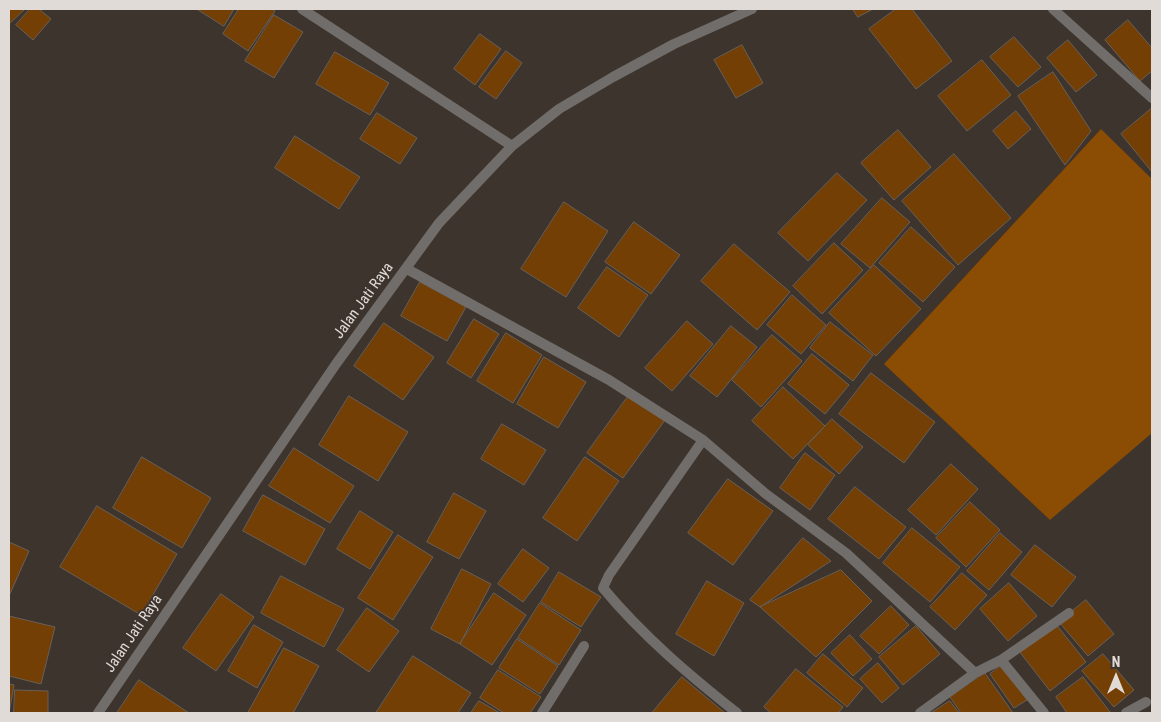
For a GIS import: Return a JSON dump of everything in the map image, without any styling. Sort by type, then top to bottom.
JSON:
[{"type":"street","points":[[302,9],[512,146]]},
{"type":"street","name":"Jalan Jati Raya","points":[[98,713],[336,364],[439,222],[512,146],[560,109],[613,77],[674,44],[752,9]]},
{"type":"street","points":[[1053,9],[1152,98]]},
{"type":"street","points":[[406,268],[609,380],[703,440],[766,494],[846,553],[974,673]]},
{"type":"street","points":[[703,440],[609,575],[603,588],[645,634],[689,675],[737,713]]},
{"type":"street","points":[[920,713],[974,673],[1001,660],[1070,613]]},
{"type":"street","points":[[542,713],[584,646]]},
{"type":"street","points":[[1001,660],[1044,713]]},
{"type":"street","points":[[1126,713],[1146,702]]},
{"type":"shaded area","points":[[1101,129],[1152,179],[1152,433],[1050,520],[884,364]]},
{"type":"building","points":[[9,9],[25,9],[9,24]]},
{"type":"building","points":[[30,9],[39,9],[51,19],[33,40],[16,25]]},
{"type":"building","points":[[197,9],[234,9],[224,26]]},
{"type":"building","points":[[239,9],[272,9],[275,11],[248,51],[223,34]]},
{"type":"building","points":[[853,9],[873,9],[858,17]]},
{"type":"building","points":[[896,9],[912,9],[952,61],[916,89],[869,29]]},
{"type":"building","points":[[274,15],[303,32],[274,78],[245,61]]},
{"type":"building","points":[[1128,20],[1152,48],[1152,71],[1140,81],[1105,40]]},
{"type":"building","points":[[480,34],[501,49],[475,85],[454,69]]},
{"type":"building","points":[[1014,37],[1041,67],[1018,87],[990,57]]},
{"type":"building","points":[[1068,40],[1097,75],[1076,92],[1047,58]]},
{"type":"building","points":[[742,45],[763,83],[736,98],[714,60]]},
{"type":"building","points":[[506,51],[522,63],[496,99],[479,87]]},
{"type":"building","points":[[335,52],[389,83],[370,115],[316,84]]},
{"type":"building","points":[[982,60],[1011,95],[967,131],[938,96]]},
{"type":"building","points":[[1053,72],[1091,131],[1065,165],[1018,96]]},
{"type":"building","points":[[1152,108],[1152,172],[1121,134]]},
{"type":"building","points":[[1016,111],[1031,129],[1008,149],[993,131]]},
{"type":"building","points":[[377,113],[417,138],[400,164],[360,139]]},
{"type":"building","points":[[898,130],[931,167],[894,200],[861,163]]},
{"type":"building","points":[[295,136],[360,177],[339,209],[275,168]]},
{"type":"building","points":[[954,154],[1011,218],[958,265],[902,201]]},
{"type":"building","points":[[837,173],[867,200],[808,261],[778,233]]},
{"type":"building","points":[[882,198],[910,222],[870,268],[841,244]]},
{"type":"building","points":[[564,202],[608,231],[566,297],[521,269]]},
{"type":"building","points":[[634,222],[680,255],[651,294],[605,262]]},
{"type":"building","points":[[911,227],[955,267],[923,302],[879,263]]},
{"type":"building","points":[[834,243],[863,270],[822,314],[793,286]]},
{"type":"building","points":[[734,244],[790,292],[757,330],[701,281]]},
{"type":"building","points":[[874,265],[921,309],[876,356],[829,313]]},
{"type":"building","points":[[607,267],[648,295],[619,337],[578,308]]},
{"type":"building","points":[[420,282],[466,307],[447,341],[401,316]]},
{"type":"building","points":[[792,295],[826,325],[801,354],[767,325]]},
{"type":"building","points":[[474,319],[499,334],[471,378],[447,363]]},
{"type":"building","points":[[687,321],[713,344],[672,391],[645,368]]},
{"type":"building","points":[[830,322],[873,355],[853,381],[810,348]]},
{"type":"building","points":[[384,323],[434,357],[403,400],[354,366]]},
{"type":"building","points":[[731,326],[757,347],[717,397],[690,376]]},
{"type":"building","points":[[506,333],[542,355],[513,403],[477,381]]},
{"type":"building","points":[[772,335],[802,361],[761,407],[732,380]]},
{"type":"building","points":[[812,354],[849,385],[825,414],[788,384]]},
{"type":"building","points":[[544,357],[586,382],[558,428],[517,404]]},
{"type":"building","points":[[871,373],[935,422],[904,463],[839,414]]},
{"type":"building","points":[[783,387],[825,426],[793,459],[752,421]]},
{"type":"building","points":[[629,395],[665,420],[623,478],[587,453]]},
{"type":"building","points":[[349,396],[408,432],[378,481],[319,445]]},
{"type":"building","points":[[832,419],[863,447],[839,474],[808,445]]},
{"type":"building","points":[[502,424],[546,450],[524,485],[481,459]]},
{"type":"building","points":[[294,448],[354,486],[330,523],[269,486]]},
{"type":"building","points":[[805,453],[835,475],[810,510],[780,488]]},
{"type":"building","points":[[142,457],[211,498],[182,548],[113,508]]},
{"type":"building","points":[[585,457],[619,481],[577,541],[543,518]]},
{"type":"building","points":[[951,464],[978,489],[936,535],[908,510]]},
{"type":"building","points":[[728,479],[773,511],[733,565],[688,533]]},
{"type":"building","points":[[855,487],[906,527],[879,559],[828,519]]},
{"type":"building","points":[[454,493],[486,511],[459,559],[427,542]]},
{"type":"building","points":[[263,495],[325,529],[305,565],[243,531]]},
{"type":"building","points":[[970,502],[1000,530],[966,567],[936,538]]},
{"type":"building","points":[[97,506],[177,554],[141,615],[60,567]]},
{"type":"building","points":[[360,511],[393,532],[370,569],[337,549]]},
{"type":"building","points":[[912,528],[960,567],[930,602],[883,563]]},
{"type":"building","points":[[1000,533],[1022,552],[989,590],[967,571]]},
{"type":"building","points":[[398,535],[433,557],[393,620],[358,598]]},
{"type":"building","points":[[803,538],[831,561],[760,607],[750,600]]},
{"type":"building","points":[[9,542],[29,551],[9,596]]},
{"type":"building","points":[[1035,545],[1076,577],[1052,607],[1011,575]]},
{"type":"building","points":[[523,549],[549,568],[523,602],[498,584]]},
{"type":"building","points":[[462,569],[491,584],[460,644],[431,629]]},
{"type":"building","points":[[841,570],[872,601],[816,657],[760,607]]},
{"type":"building","points":[[559,572],[601,597],[581,627],[541,602]]},
{"type":"building","points":[[962,573],[987,595],[955,630],[930,607]]},
{"type":"building","points":[[281,576],[344,609],[324,647],[261,613]]},
{"type":"building","points":[[707,581],[744,603],[714,656],[676,634]]},
{"type":"building","points":[[1009,583],[1037,616],[1008,641],[980,609]]},
{"type":"building","points":[[494,593],[526,615],[492,665],[460,644]]},
{"type":"building","points":[[221,594],[254,617],[216,671],[183,648]]},
{"type":"building","points":[[1086,600],[1114,634],[1088,656],[1059,622]]},
{"type":"building","points":[[540,603],[581,630],[559,665],[518,638]]},
{"type":"building","points":[[891,606],[909,625],[879,654],[860,636]]},
{"type":"building","points":[[367,608],[399,631],[369,672],[337,650]]},
{"type":"building","points":[[9,616],[55,627],[41,684],[9,676]]},
{"type":"building","points":[[1055,623],[1086,662],[1050,691],[1019,651]]},
{"type":"building","points":[[254,625],[283,642],[257,688],[228,671]]},
{"type":"building","points":[[916,626],[940,654],[903,685],[879,657]]},
{"type":"building","points":[[850,635],[872,659],[853,676],[831,653]]},
{"type":"building","points":[[517,639],[558,666],[540,694],[499,668]]},
{"type":"building","points":[[284,648],[319,666],[293,713],[248,713]]},
{"type":"building","points":[[823,654],[863,688],[847,707],[807,673]]},
{"type":"building","points":[[1103,654],[1134,690],[1114,707],[1082,671]]},
{"type":"building","points":[[413,656],[471,693],[458,713],[376,713]]},
{"type":"building","points":[[878,663],[899,688],[882,703],[860,679]]},
{"type":"building","points":[[1002,665],[1027,700],[1014,708],[990,674]]},
{"type":"building","points":[[796,669],[843,707],[838,713],[771,713],[764,707]]},
{"type":"building","points":[[498,670],[541,697],[530,713],[504,713],[480,698]]},
{"type":"building","points":[[985,673],[1013,713],[961,713],[950,697]]},
{"type":"building","points":[[682,677],[725,713],[652,713]]},
{"type":"building","points":[[1083,677],[1110,712],[1067,713],[1056,697]]},
{"type":"building","points":[[139,680],[189,713],[117,713]]},
{"type":"building","points":[[9,684],[14,685],[9,713]]},
{"type":"building","points":[[15,690],[48,691],[48,713],[14,713]]},
{"type":"building","points":[[479,701],[500,713],[471,713]]},
{"type":"building","points":[[950,701],[959,713],[931,713]]}]
